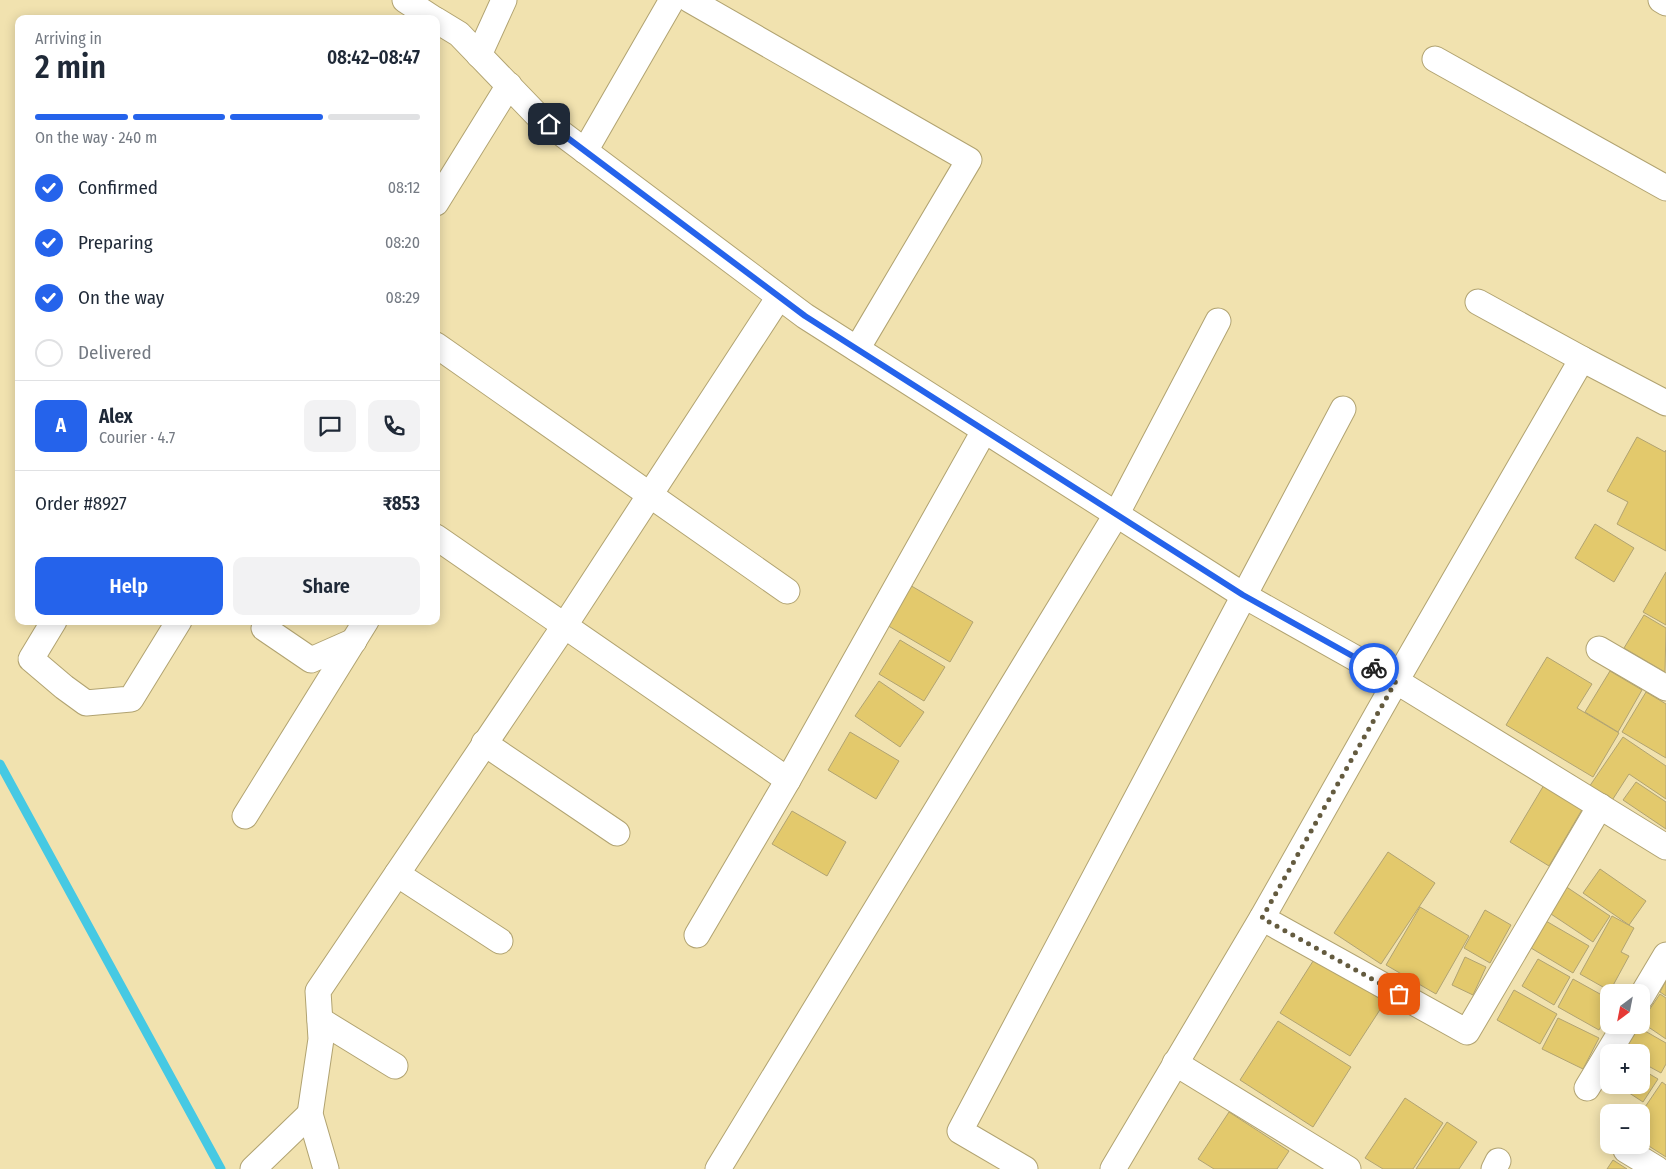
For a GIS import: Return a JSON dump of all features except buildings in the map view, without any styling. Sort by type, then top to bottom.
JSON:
[{"type":"street","points":[[404,0],[426,15]]},
{"type":"street","points":[[479,55],[504,0]]},
{"type":"street","points":[[585,151],[672,0]]},
{"type":"street","points":[[690,0],[968,160],[856,349]]},
{"type":"street","points":[[1661,0],[1666,3]]},
{"type":"street","points":[[440,24],[459,34],[537,114],[805,316],[1243,595],[1396,681],[1666,847]]},
{"type":"street","points":[[459,34],[492,27]]},
{"type":"street","points":[[1435,59],[1666,188]]},
{"type":"street","points":[[440,197],[509,85]]},
{"type":"street","points":[[326,1169],[310,1114],[321,1038],[318,991],[564,625],[779,297]]},
{"type":"street","points":[[1478,302],[1666,403]]},
{"type":"street","points":[[718,1169],[1116,515],[1218,320]]},
{"type":"street","points":[[440,348],[787,591]]},
{"type":"street","points":[[1114,1169],[1262,918],[1582,359]]},
{"type":"street","points":[[1025,1169],[960,1131],[1343,409]]},
{"type":"street","points":[[697,935],[788,780],[984,431]]},
{"type":"street","points":[[440,540],[788,780]]},
{"type":"street","points":[[52,625],[31,659],[86,703],[132,700],[178,625]]},
{"type":"street","points":[[264,628],[311,660],[360,631]]},
{"type":"street","points":[[244,816],[360,631]]},
{"type":"street","points":[[1599,649],[1666,688]]},
{"type":"street","points":[[484,743],[617,833]]},
{"type":"street","points":[[1262,918],[1467,1032],[1600,806]]},
{"type":"street","points":[[397,874],[500,941]]},
{"type":"street","points":[[1649,984],[1666,955]]},
{"type":"street","points":[[320,1020],[395,1066]]},
{"type":"street","points":[[1587,1088],[1620,1034]]},
{"type":"street","points":[[1175,1063],[1348,1169]]},
{"type":"street","points":[[253,1169],[310,1114]]},
{"type":"street","points":[[1633,1154],[1657,1169]]},
{"type":"waterway","points":[[0,764],[221,1169]]},
{"type":"way so far","points":[[1374,668],[1396,681],[1262,918],[1399,994]]},
{"type":"route","points":[[549,124],[805,316],[1243,595],[1374,668]]}]
